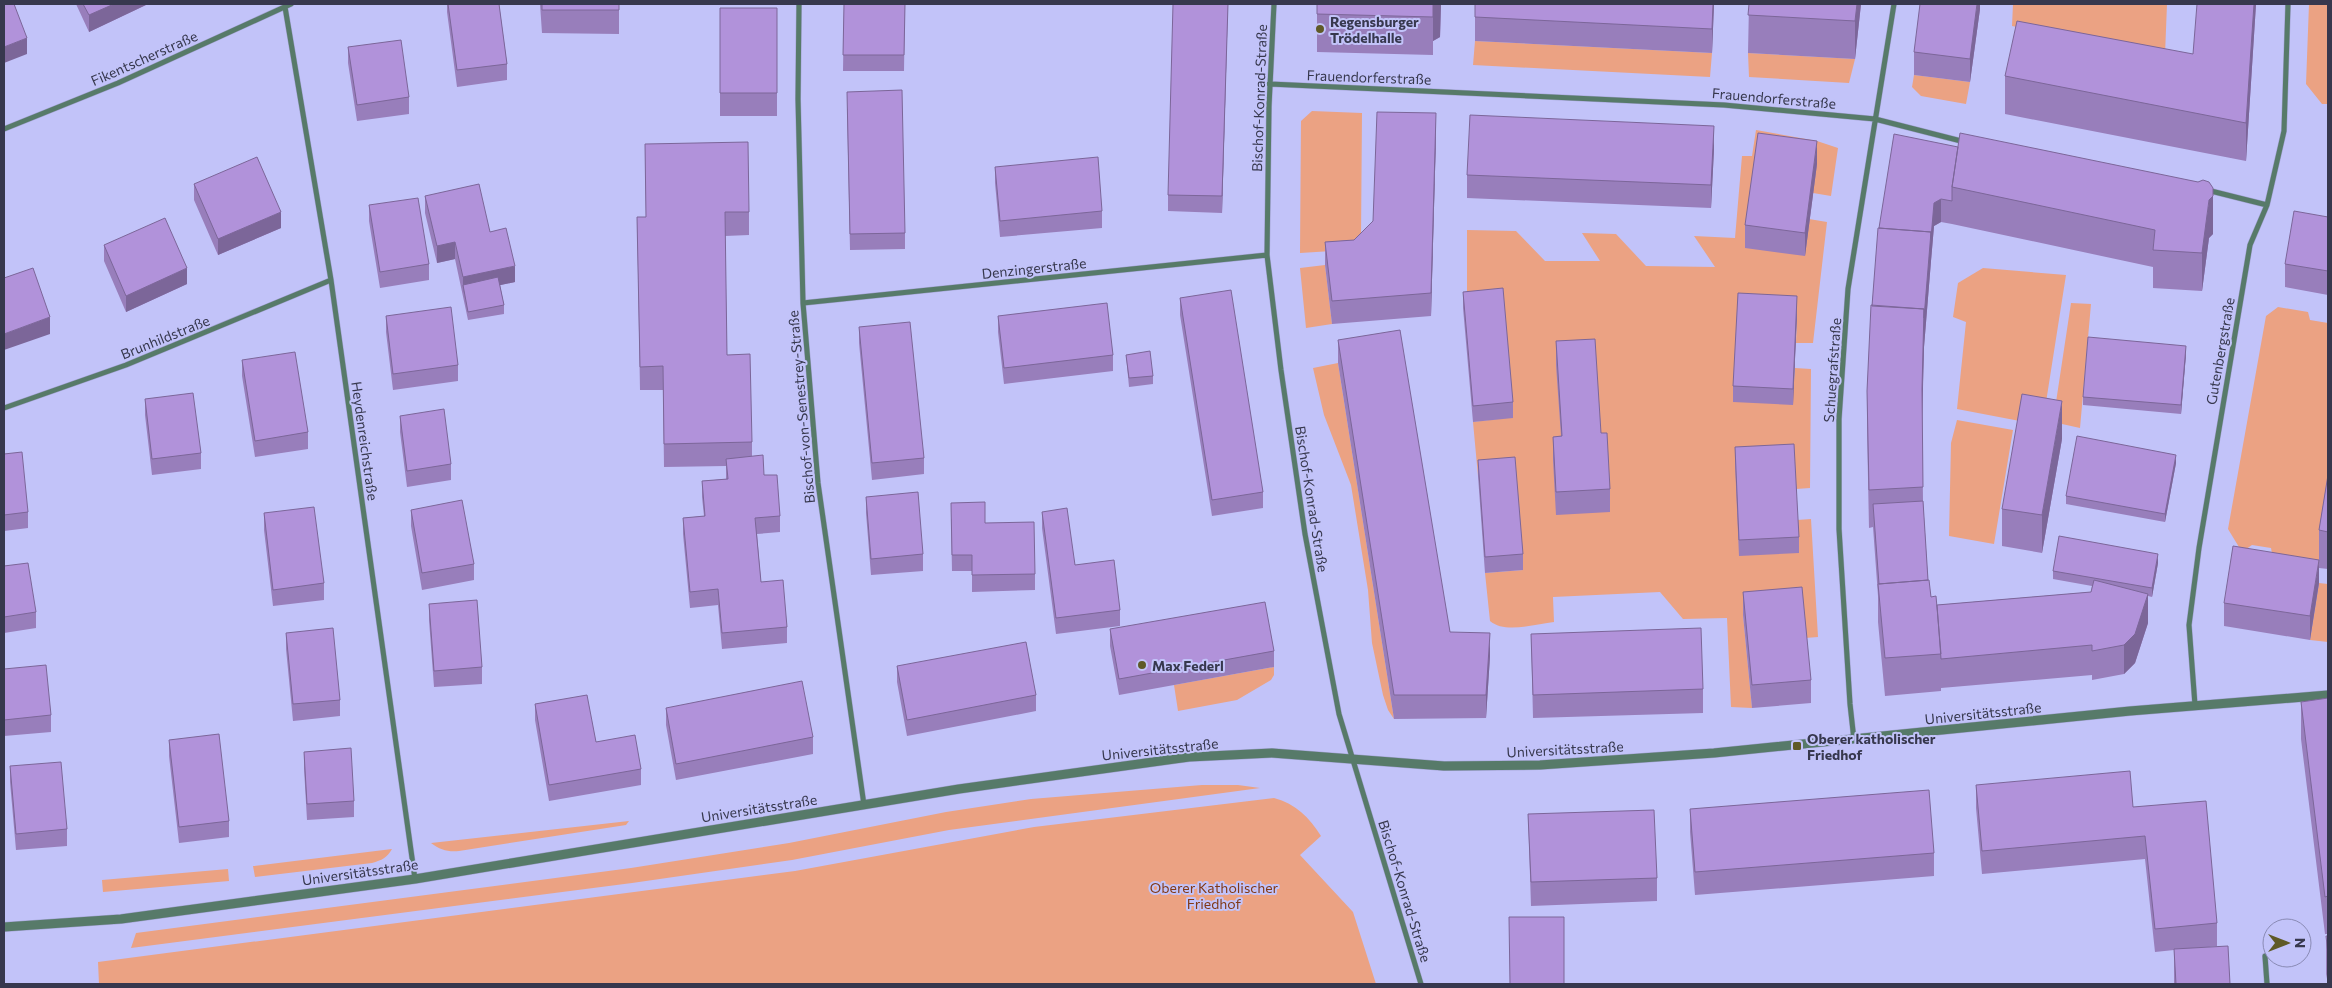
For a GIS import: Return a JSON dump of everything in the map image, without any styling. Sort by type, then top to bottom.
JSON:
[{"type":"street","name":"Bischof-von-Senestrey-Straße","points":[[799,4],[798,99],[803,303],[818,483],[864,805]]},
{"type":"street","name":"Bischof-Konrad-Straße","points":[[1274,4],[1270,84],[1267,255],[1281,370],[1305,534],[1331,674],[1352,759],[1421,984]]},
{"type":"street","name":"Schuegrafstraße","points":[[1854,740],[1839,529],[1839,418],[1848,289],[1894,4]]},
{"type":"street","name":"Gutenbergstraße","points":[[2195,706],[2189,625],[2198,548],[2250,245],[2267,205],[2284,131],[2288,4]]},
{"type":"street","name":"Fikentscherstraße","points":[[4,129],[118,83],[288,5]]},
{"type":"street","name":"Heydenreichstraße","points":[[288,5],[331,280],[415,879]]},
{"type":"street","name":"Frauendorferstraße","points":[[1270,84],[1724,105],[1875,119],[1976,145]]},
{"type":"street","points":[[2199,189],[2238,196],[2267,205]]},
{"type":"street","name":"Denzingerstraße","points":[[803,303],[1267,255]]},
{"type":"street","name":"Brunhildstraße","points":[[4,408],[126,365],[331,280]]},
{"type":"street","name":"Universitätsstraße","points":[[4,928],[121,919],[415,879],[959,789],[1189,757],[1272,753],[1444,766],[1540,765],[1714,753],[2195,706],[2328,695]]},
{"type":"street","points":[[2266,968],[2267,984]]},
{"type":"green space","points":[[2013,4],[2167,4],[2165,55],[2012,26]]},
{"type":"green space","points":[[2309,4],[2328,4],[2328,104],[2322,104],[2306,84]]},
{"type":"green space","points":[[1475,41],[1712,53],[1710,77],[1473,65]]},
{"type":"green space","points":[[1748,53],[1855,59],[1849,83],[1749,77]]},
{"type":"green space","points":[[1914,75],[1970,82],[1966,104],[1921,96],[1912,87]]},
{"type":"green space","points":[[1312,111],[1362,113],[1361,239],[1348,250],[1300,253],[1301,121]]},
{"type":"green space","points":[[1756,130],[1817,141],[1838,148],[1831,196],[1813,193],[1809,219],[1827,222],[1813,343],[1796,343],[1797,313],[1792,405],[1795,368],[1811,369],[1810,488],[1796,489],[1797,520],[1811,519],[1818,637],[1805,638],[1743,615],[1752,708],[1731,707],[1727,618],[1683,619],[1660,592],[1553,597],[1554,622],[1512,628],[1496,625],[1490,621],[1485,573],[1523,570],[1515,474],[1478,476],[1473,422],[1513,417],[1467,307],[1467,230],[1516,231],[1545,261],[1600,261],[1582,233],[1616,234],[1646,266],[1715,267],[1694,236],[1735,238],[1742,156],[1752,156]]},
{"type":"green space","points":[[1325,265],[1332,324],[1306,328],[1300,268]]},
{"type":"green space","points":[[1983,268],[2066,275],[2044,415],[2025,422],[1957,409],[1966,322],[1953,317],[1958,283]]},
{"type":"green space","points":[[2071,303],[2091,304],[2080,428],[2053,422]]},
{"type":"green space","points":[[2278,307],[2308,312],[2310,320],[2328,323],[2328,512],[2319,568],[2273,559],[2271,548],[2252,545],[2242,552],[2228,529],[2266,316]]},
{"type":"green space","points":[[1338,363],[1394,719],[1388,710],[1383,695],[1372,643],[1368,590],[1351,485],[1324,415],[1313,368]]},
{"type":"green space","points":[[1957,420],[2013,430],[1994,544],[1949,536],[1951,443]]},
{"type":"green space","points":[[2319,583],[2328,584],[2328,642],[2310,640]]},
{"type":"green space","points":[[1274,667],[1274,675],[1271,680],[1237,700],[1178,711],[1174,685]]},
{"type":"green space","points":[[1202,785],[1238,785],[1260,788],[949,830],[792,860],[632,883],[131,948],[136,933],[631,868],[789,843],[946,812],[1031,799]]},
{"type":"green space","name":"Oberer Katholischer Friedhof","points":[[1274,798],[1289,804],[1301,812],[1321,836],[1300,855],[1353,912],[1376,984],[99,984],[98,962],[795,871],[1034,827]]},
{"type":"green space","points":[[629,821],[626,825],[459,851],[444,850],[431,843]]},
{"type":"green space","points":[[392,849],[384,858],[372,863],[255,877],[253,866]]},
{"type":"green space","points":[[228,869],[229,881],[103,892],[102,880]]},
{"type":"building","points":[[4,4],[14,4],[27,38],[4,47]]},
{"type":"building","points":[[83,4],[114,4],[89,15]]},
{"type":"building","points":[[448,4],[499,4],[507,64],[457,70]]},
{"type":"building","points":[[542,4],[619,4],[619,10],[542,10]]},
{"type":"building","points":[[844,4],[905,4],[904,55],[843,55]]},
{"type":"building","points":[[1173,4],[1228,4],[1222,196],[1168,195]]},
{"type":"building","points":[[1317,4],[1433,4],[1433,17],[1317,14]]},
{"type":"building","points":[[1475,4],[1713,4],[1712,29],[1475,17]]},
{"type":"building","points":[[1749,4],[1857,4],[1855,21],[1748,15]]},
{"type":"building","points":[[1920,4],[1977,4],[1970,59],[1914,52]]},
{"type":"building","points":[[2197,4],[2254,4],[2246,123],[2005,76],[2017,21],[2193,54]]},
{"type":"building","points":[[720,8],[777,8],[777,93],[720,93]]},
{"type":"building","points":[[401,40],[409,97],[357,105],[348,47]]},
{"type":"building","points":[[902,90],[905,233],[850,234],[847,92]]},
{"type":"building","points":[[1377,112],[1436,113],[1431,293],[1332,301],[1325,242],[1354,240],[1373,221]]},
{"type":"building","points":[[1470,115],[1714,126],[1711,185],[1467,175]]},
{"type":"building","points":[[1758,133],[1817,141],[1805,233],[1745,225]]},
{"type":"building","points":[[1960,133],[2198,182],[2203,180],[2209,182],[2213,188],[2213,196],[2209,200],[2202,253],[2153,250],[2155,230],[1952,187]]},
{"type":"building","points":[[1894,134],[1958,147],[1952,187],[1952,201],[1941,199],[1934,203],[1931,238],[1931,232],[1879,228]]},
{"type":"building","points":[[748,142],[749,212],[725,212],[727,355],[750,354],[752,442],[664,444],[663,366],[640,367],[637,217],[646,217],[645,144]]},
{"type":"building","points":[[257,157],[281,212],[218,239],[194,184]]},
{"type":"building","points":[[1098,157],[1102,211],[1000,221],[995,167]]},
{"type":"building","points":[[479,184],[490,232],[506,228],[515,266],[463,277],[455,242],[437,246],[425,196]]},
{"type":"building","points":[[418,198],[429,264],[380,272],[369,205]]},
{"type":"building","points":[[2294,211],[2328,217],[2328,271],[2285,264]]},
{"type":"building","points":[[165,218],[187,268],[126,296],[104,245]]},
{"type":"building","points":[[1878,228],[1931,232],[1924,318],[1924,309],[1872,306]]},
{"type":"building","points":[[33,268],[50,317],[4,334],[4,278]]},
{"type":"building","points":[[498,277],[504,305],[468,312],[463,285]]},
{"type":"building","points":[[1503,288],[1513,402],[1473,406],[1463,292]]},
{"type":"building","points":[[1231,290],[1263,492],[1212,500],[1180,298]]},
{"type":"building","points":[[1738,293],[1797,296],[1793,389],[1733,386]]},
{"type":"building","points":[[1107,303],[1113,355],[1004,368],[998,316]]},
{"type":"building","points":[[1871,305],[1924,309],[1922,389],[1923,487],[1869,490],[1867,391]]},
{"type":"building","points":[[451,307],[458,365],[393,374],[386,316]]},
{"type":"building","points":[[910,322],[924,458],[872,463],[859,327]]},
{"type":"building","points":[[1400,330],[1450,632],[1490,633],[1486,695],[1394,695],[1338,340]]},
{"type":"building","points":[[2088,337],[2186,346],[2181,405],[2083,397]]},
{"type":"building","points":[[1595,339],[1601,433],[1607,433],[1610,489],[1556,492],[1553,437],[1562,436],[1556,341]]},
{"type":"building","points":[[1150,351],[1153,376],[1129,378],[1126,355]]},
{"type":"building","points":[[295,352],[308,432],[255,441],[242,360]]},
{"type":"building","points":[[193,393],[201,453],[152,459],[145,399]]},
{"type":"building","points":[[2022,394],[2062,401],[2042,515],[2002,509]]},
{"type":"building","points":[[444,409],[451,464],[407,471],[400,416]]},
{"type":"building","points":[[2077,436],[2176,455],[2165,514],[2066,496]]},
{"type":"building","points":[[1794,444],[1799,537],[1739,540],[1735,447]]},
{"type":"building","points":[[22,452],[28,512],[4,515],[4,454]]},
{"type":"building","points":[[763,455],[764,475],[777,475],[780,516],[755,518],[761,582],[783,580],[787,627],[722,633],[718,589],[690,592],[683,518],[705,516],[702,481],[728,479],[726,459]]},
{"type":"building","points":[[1515,457],[1523,554],[1485,557],[1478,460]]},
{"type":"building","points":[[2328,475],[2328,532],[2319,530]]},
{"type":"building","points":[[918,492],[923,554],[871,559],[866,497]]},
{"type":"building","points":[[462,500],[474,564],[422,573],[411,510]]},
{"type":"building","points":[[1923,501],[1928,580],[1879,584],[1873,504]]},
{"type":"building","points":[[985,502],[985,523],[1034,522],[1035,574],[972,575],[972,555],[952,555],[951,503]]},
{"type":"building","points":[[314,507],[324,583],[273,590],[264,513]]},
{"type":"building","points":[[1067,508],[1075,565],[1114,560],[1120,610],[1056,618],[1042,512]]},
{"type":"building","points":[[2059,536],[2158,554],[2152,588],[2053,571]]},
{"type":"building","points":[[2233,546],[2319,560],[2310,616],[2224,603]]},
{"type":"building","points":[[28,563],[36,612],[4,617],[4,566]]},
{"type":"building","points":[[1929,580],[1931,597],[1936,596],[1941,654],[1885,658],[1878,584]]},
{"type":"building","points":[[2094,580],[2148,594],[2135,634],[2124,645],[2092,651],[2092,645],[1941,659],[1937,605],[2091,592]]},
{"type":"building","points":[[1802,587],[1811,680],[1752,685],[1743,592]]},
{"type":"building","points":[[477,600],[482,667],[434,671],[429,604]]},
{"type":"building","points":[[1265,602],[1274,651],[1119,679],[1110,629]]},
{"type":"building","points":[[333,628],[340,700],[293,704],[286,633]]},
{"type":"building","points":[[1701,628],[1703,689],[1533,695],[1531,634]]},
{"type":"building","points":[[1026,642],[1036,695],[907,720],[897,666]]},
{"type":"building","points":[[46,665],[51,715],[4,720],[4,669]]},
{"type":"building","points":[[802,681],[813,737],[676,764],[666,708]]},
{"type":"building","points":[[587,695],[596,742],[635,735],[641,769],[549,785],[535,704]]},
{"type":"building","points":[[2328,698],[2328,896],[2325,897],[2301,702]]},
{"type":"building","points":[[219,734],[229,821],[179,827],[169,740]]},
{"type":"building","points":[[351,748],[354,801],[307,804],[304,752]]},
{"type":"building","points":[[61,762],[67,829],[16,834],[10,766]]},
{"type":"building","points":[[2130,771],[2133,807],[2206,801],[2217,923],[2155,929],[2145,836],[1982,851],[1976,785]]},
{"type":"building","points":[[1929,790],[1934,853],[1695,872],[1690,809]]},
{"type":"building","points":[[1654,810],[1657,878],[1531,882],[1528,814]]},
{"type":"building","points":[[1509,917],[1564,917],[1564,984],[1510,984]]},
{"type":"building","points":[[2326,936],[2328,936],[2328,954]]},
{"type":"building","points":[[2228,946],[2230,984],[2176,984],[2174,949]]},
{"type":"place","name":"Regensburger Trödelhalle","points":[[1320,29]]},
{"type":"place","name":"Max Federl","points":[[1142,665]]},
{"type":"place","name":"Oberer katholischer Friedhof","points":[[1797,746]]}]
